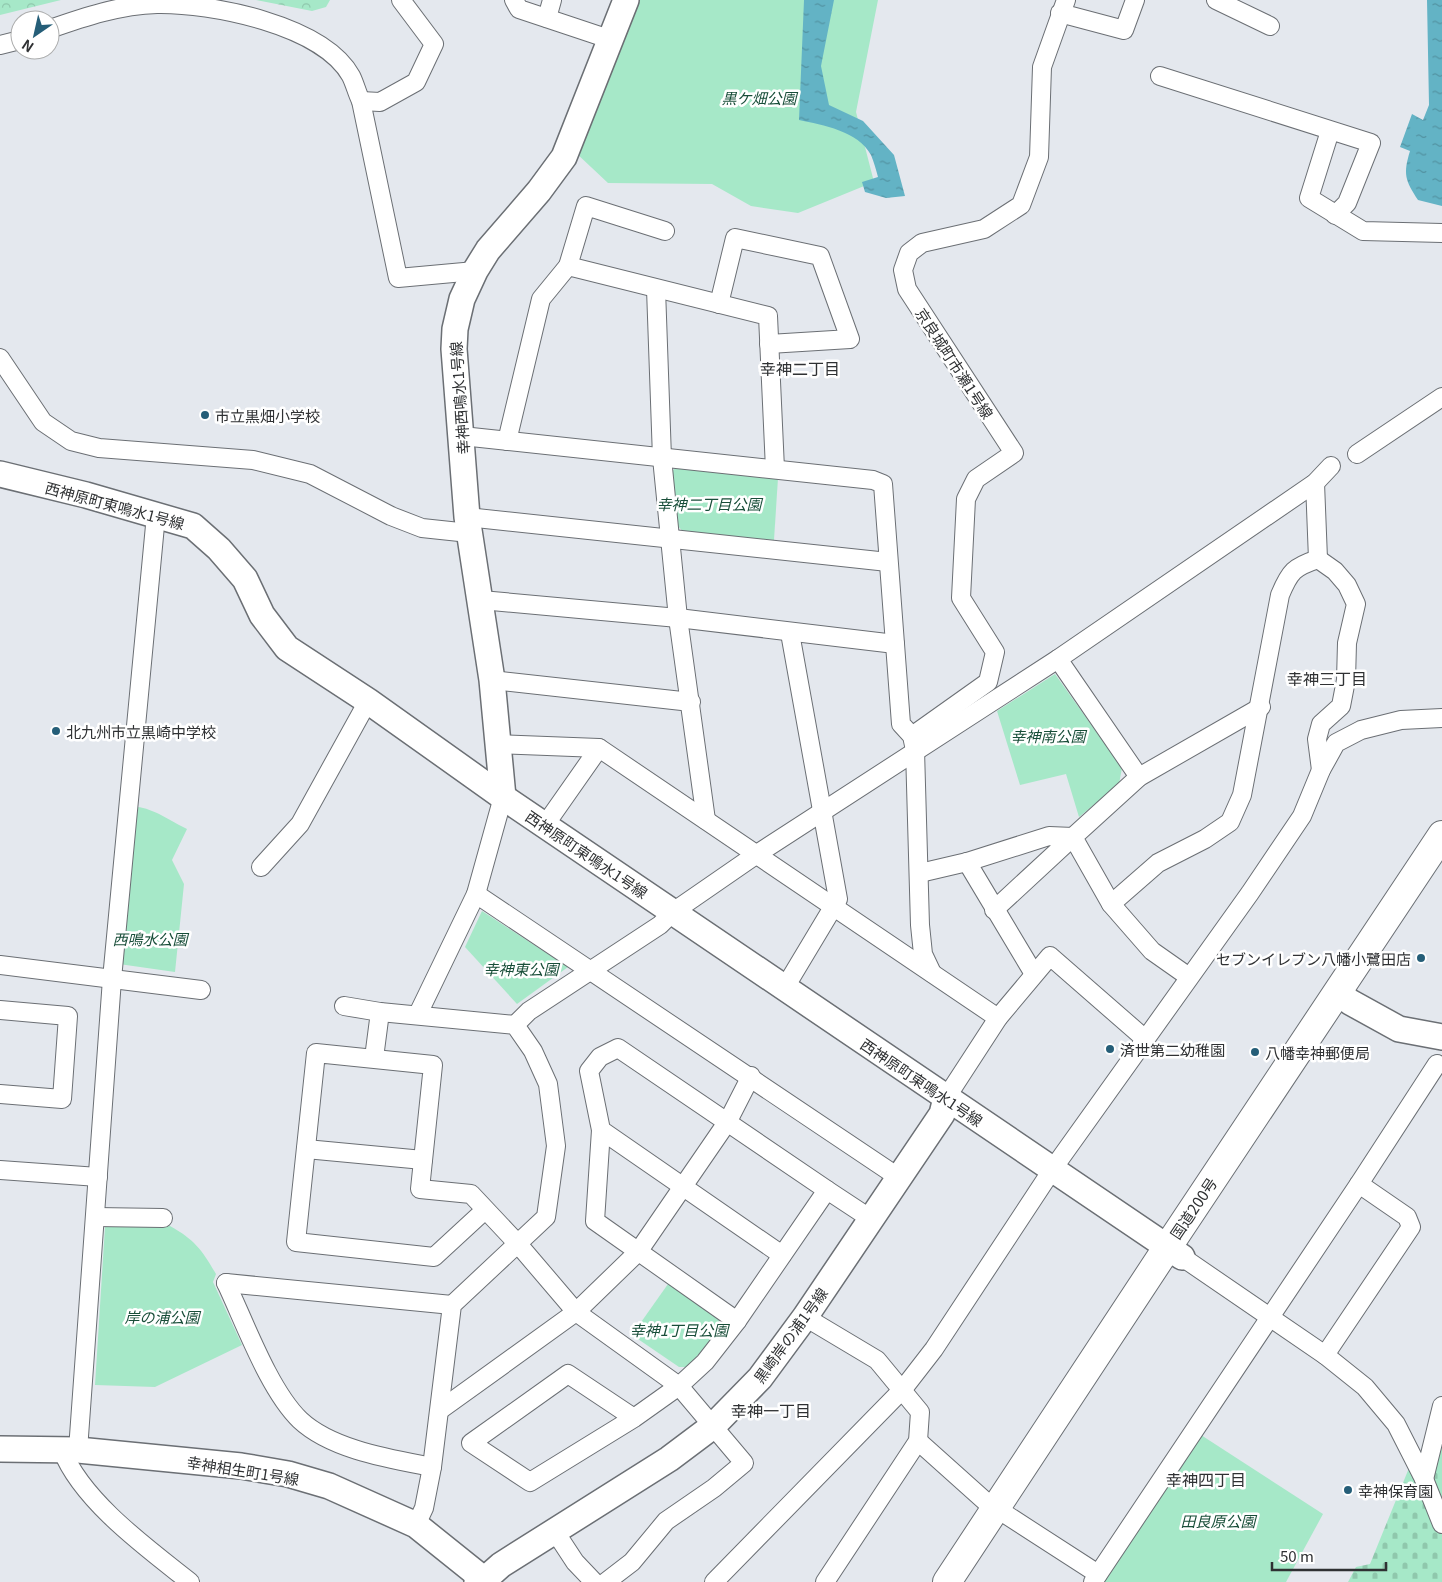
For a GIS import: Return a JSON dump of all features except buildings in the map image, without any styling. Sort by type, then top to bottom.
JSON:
[{"type":"highway","name":"国道200号","points":[[948,1582],[1002,1513],[1344,997],[1442,835]]},
{"type":"highway","name":"国道200号","points":[[1344,997],[1442,864]]},
{"type":"highway","name":"国道200号","points":[[966,1582],[1002,1513]]},
{"type":"street","points":[[360,101],[380,102],[416,82],[434,44],[401,0]]},
{"type":"street","points":[[514,0],[519,9],[612,40]]},
{"type":"street","points":[[547,18],[552,0]]},
{"type":"street","name":"幸神西鳴水1号線","points":[[502,797],[492,680],[468,525],[454,349],[455,329],[462,300],[474,271],[488,250],[539,191],[564,156],[612,40],[626,0]]},
{"type":"street","points":[[1063,7],[1124,30],[1135,0]]},
{"type":"street","points":[[1216,0],[1270,26]]},
{"type":"street","points":[[60,25],[94,13],[138,6],[156,4],[208,7],[287,28],[320,45],[350,75],[360,101],[398,278],[474,271]]},
{"type":"street","name":"京良城町市瀬1号線","points":[[914,743],[988,682],[995,652],[961,598],[966,498],[976,479],[1014,453],[907,289],[903,270],[909,254],[922,243],[984,229],[1021,205],[1039,157],[1042,67],[1063,7]]},
{"type":"street","points":[[1160,76],[1371,143],[1347,203],[1335,215]]},
{"type":"street","points":[[1330,131],[1309,198],[1363,231],[1442,233]]},
{"type":"street","points":[[508,441],[541,298],[568,266],[586,206],[665,230]]},
{"type":"street","points":[[719,304],[735,238],[820,256],[850,339],[769,344]]},
{"type":"street","points":[[568,266],[768,316],[776,469]]},
{"type":"street","points":[[656,289],[662,458],[678,618],[706,820]]},
{"type":"street","points":[[0,358],[43,422],[71,441],[99,448],[197,454],[263,462],[310,474],[391,516],[422,528],[468,525],[671,537],[888,562]]},
{"type":"street","points":[[1357,454],[1442,397]]},
{"type":"street","points":[[462,436],[873,480],[884,484],[888,562],[901,724],[914,743],[924,954],[932,973]]},
{"type":"street","points":[[515,1025],[530,1011],[660,925],[673,912],[822,811],[914,743],[1058,660],[1314,483],[1331,466]]},
{"type":"street","name":"西神原町東鳴水1号線","points":[[0,474],[193,526],[219,550],[245,580],[262,615],[287,648],[368,701],[502,797],[1174,1252]]},
{"type":"street","points":[[1314,483],[1318,559]]},
{"type":"street","points":[[156,515],[112,979],[96,1217],[69,1468],[107,1511],[139,1542],[190,1582]]},
{"type":"street","points":[[1111,904],[1158,863],[1206,839],[1230,822],[1242,795],[1261,707],[1280,595],[1296,567],[1318,559]]},
{"type":"street","points":[[1318,559],[1335,571],[1347,585],[1356,604],[1347,643],[1346,680],[1341,706],[1321,724],[1317,739],[1321,770]]},
{"type":"street","points":[[481,600],[678,618],[790,633],[895,644]]},
{"type":"street","points":[[784,989],[838,899],[790,633]]},
{"type":"street","points":[[1058,660],[1139,777]]},
{"type":"street","points":[[492,680],[691,702]]},
{"type":"street","points":[[261,867],[300,824],[368,701]]},
{"type":"street","points":[[994,910],[1139,777],[1261,707]]},
{"type":"street","points":[[714,1582],[902,1389],[934,1349],[1052,1170],[1144,1038],[1250,893],[1302,816],[1321,770],[1336,743],[1361,730],[1401,720],[1442,718]]},
{"type":"street","points":[[498,744],[598,748],[757,854],[833,909],[998,1018]]},
{"type":"street","points":[[545,825],[598,748]]},
{"type":"street","points":[[418,1014],[476,894],[502,797]]},
{"type":"street","points":[[920,873],[967,862],[1048,836],[1073,838]]},
{"type":"street","points":[[1073,838],[1111,904],[1152,951],[1188,977]]},
{"type":"street","points":[[967,862],[1034,974]]},
{"type":"street","points":[[476,894],[751,1076],[898,1177]]},
{"type":"street","points":[[946,1098],[998,1018],[1050,956],[1144,1038]]},
{"type":"street","points":[[0,965],[201,990]]},
{"type":"street","points":[[918,1441],[1002,1513],[1095,1578],[1269,1316],[1439,1070],[1440,1036],[1399,1029],[1344,997]]},
{"type":"street","points":[[344,1006],[380,1012],[418,1014],[515,1025],[533,1051],[548,1084],[556,1146],[546,1217],[452,1305],[432,1467],[424,1508],[416,1525]]},
{"type":"street","points":[[0,1010],[68,1016],[62,1099],[0,1094]]},
{"type":"street","points":[[374,1058],[380,1012]]},
{"type":"street","points":[[737,1321],[595,1221],[601,1130],[589,1071],[600,1057],[618,1048],[871,1219]]},
{"type":"street","points":[[485,1210],[434,1257],[296,1242],[316,1053],[433,1065],[420,1189],[470,1194],[518,1244],[576,1312],[679,1386],[744,1463],[714,1488],[666,1521],[632,1562],[606,1582]]},
{"type":"street","points":[[440,1410],[576,1312],[638,1252],[728,1122],[751,1076]]},
{"type":"street","name":"黒崎岸の浦1号線","points":[[483,1581],[501,1565],[554,1530],[669,1459],[713,1426],[760,1378],[806,1317],[942,1114],[946,1098]]},
{"type":"street","points":[[601,1130],[682,1188],[782,1255]]},
{"type":"street","points":[[306,1149],[423,1160]]},
{"type":"street","points":[[0,1170],[98,1177]]},
{"type":"street","points":[[1325,1355],[1411,1227],[1407,1217],[1360,1184]]},
{"type":"street","points":[[634,1418],[568,1374],[471,1443],[530,1482],[634,1418],[679,1386],[704,1362],[737,1321],[827,1190]]},
{"type":"street","points":[[96,1217],[163,1218]]},
{"type":"street","points":[[1174,1252],[1325,1355],[1365,1388],[1396,1424],[1424,1479],[1442,1524]]},
{"type":"street","points":[[432,1467],[389,1459],[340,1443],[326,1438],[301,1421],[287,1405],[267,1370],[226,1282],[452,1305]]},
{"type":"street","points":[[806,1317],[877,1360],[920,1412],[918,1441],[824,1582]]},
{"type":"street","points":[[1424,1479],[1442,1406]]},
{"type":"street","name":"幸神相生町1号線","points":[[0,1449],[70,1450],[241,1466],[288,1474],[330,1486],[416,1525],[483,1581]]},
{"type":"street","points":[[554,1530],[575,1562],[594,1582]]},
{"type":"green space","points":[[0,0],[61,0],[20,10],[10,10],[10,13],[0,15]]},
{"type":"green space","points":[[256,0],[330,0],[326,7],[312,11]]},
{"type":"green space","name":"黒ケ畑公園","points":[[637,0],[878,0],[856,112],[874,182],[798,213],[751,206],[712,184],[608,183],[575,152]]},
{"type":"green space","name":"幸神二丁目公園","points":[[675,468],[778,478],[774,540],[684,533],[678,526],[671,473]]},
{"type":"green space","name":"幸神南公園","points":[[1055,674],[1122,768],[1119,784],[1079,817],[1066,774],[1020,785],[997,711]]},
{"type":"green space","name":"西鳴水公園","points":[[137,807],[156,813],[187,829],[172,860],[184,884],[175,972],[119,964]]},
{"type":"green space","name":"幸神東公園","points":[[482,911],[568,967],[517,1004],[465,947]]},
{"type":"green space","name":"岸の浦公園","points":[[170,1226],[192,1241],[202,1252],[216,1274],[213,1282],[242,1345],[155,1387],[95,1385],[105,1227]]},
{"type":"green space","name":"幸神1丁目公園","points":[[668,1284],[719,1320],[721,1330],[687,1367],[679,1367],[632,1335]]},
{"type":"green space","points":[[1442,1431],[1442,1582],[1348,1582],[1356,1567],[1370,1564],[1409,1468]]},
{"type":"green space","name":"田良原公園","points":[[1201,1435],[1323,1514],[1286,1582],[1102,1582]]},
{"type":"water","points":[[804,0],[834,0],[821,66],[829,105],[863,121],[894,155],[905,196],[886,198],[865,192],[862,182],[878,177],[871,155],[865,147],[858,140],[839,130],[799,120]]},
{"type":"water","points":[[1427,0],[1442,0],[1442,206],[1418,200],[1406,177],[1406,166],[1410,151],[1400,147],[1412,114],[1423,120],[1429,105]]},
{"type":"place","name":"市立黒畑小学校","points":[[205,415]]},
{"type":"place","name":"北九州市立黒崎中学校","points":[[56,731]]},
{"type":"place","name":"セブンイレブン八幡小鷺田店","points":[[1421,958]]},
{"type":"place","name":"済世第二幼稚園","points":[[1110,1049]]},
{"type":"place","name":"八幡幸神郵便局","points":[[1255,1052]]},
{"type":"place","name":"幸神保育園","points":[[1348,1490]]},
{"type":"district","name":"幸神二丁目","points":[[800,368]]},
{"type":"district","name":"幸神三丁目","points":[[1327,678]]},
{"type":"district","name":"幸神一丁目","points":[[771,1410]]},
{"type":"district","name":"幸神四丁目","points":[[1206,1479]]}]
